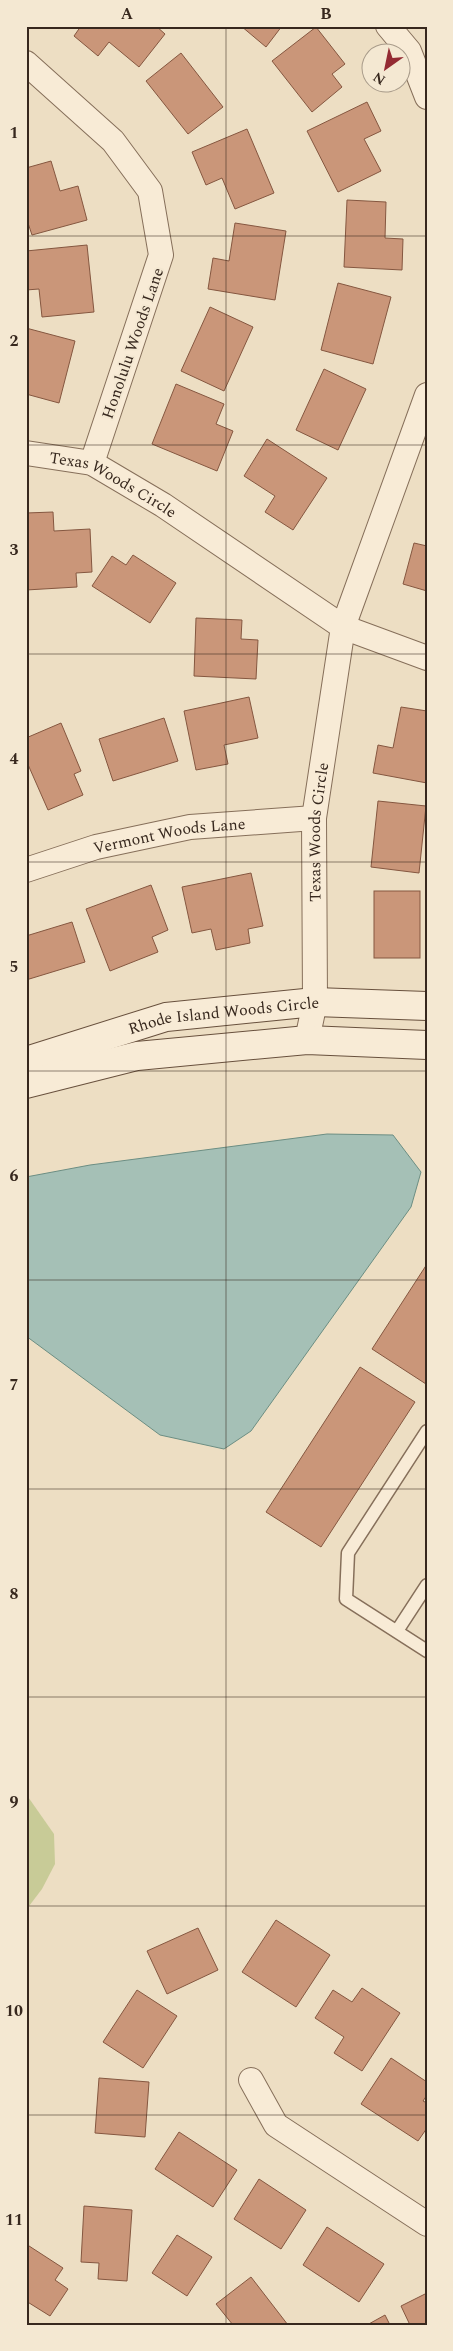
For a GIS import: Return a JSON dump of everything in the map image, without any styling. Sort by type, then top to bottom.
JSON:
[{"type":"street","points":[[388,26],[409,51],[427,97]]},
{"type":"street","name":"Honolulu Woods Lane","points":[[26,64],[113,141],[150,191],[161,255],[92,463]]},
{"type":"street","name":"Texas Woods Circle","points":[[307,1040],[315,1002],[314,818],[343,627],[427,395]]},
{"type":"street","name":"Texas Woods Circle","points":[[26,453],[92,463],[163,505],[343,627]]},
{"type":"street","points":[[343,627],[427,658]]},
{"type":"street","name":"Vermont Woods Lane","points":[[26,870],[96,847],[190,827],[314,818]]},
{"type":"street","name":"Rhode Island Woods Circle","points":[[26,1061],[166,1017],[315,1002],[427,1006]]},
{"type":"street","name":"Rhode Island Woods Circle","points":[[26,1084],[137,1056],[307,1040],[427,1045]]},
{"type":"street","points":[[250,2080],[276,2125],[427,2224]]},
{"type":"lane","points":[[427,1431],[348,1553],[346,1599],[427,1651]]},
{"type":"lane","points":[[397,1632],[427,1585]]},
{"type":"green space","points":[[26,1794],[54,1834],[55,1864],[42,1889],[26,1910]]},
{"type":"shaded area","points":[[327,1134],[393,1135],[421,1172],[411,1207],[251,1431],[224,1449],[160,1435],[26,1336],[26,1177],[90,1165]]},
{"type":"building","points":[[81,26],[156,26],[165,34],[139,67],[109,42],[98,56],[74,36]]},
{"type":"building","points":[[241,26],[282,26],[266,47]]},
{"type":"building","points":[[316,27],[345,64],[332,74],[342,87],[312,112],[272,61]]},
{"type":"building","points":[[181,53],[223,107],[188,134],[146,81]]},
{"type":"building","points":[[367,102],[381,131],[364,139],[381,171],[338,192],[307,131]]},
{"type":"building","points":[[247,129],[274,193],[235,209],[222,178],[206,185],[192,152]]},
{"type":"building","points":[[51,161],[60,191],[78,186],[87,220],[32,235],[26,217],[26,168]]},
{"type":"building","points":[[347,200],[386,202],[385,238],[403,239],[402,270],[344,267]]},
{"type":"building","points":[[235,223],[286,231],[275,300],[208,289],[213,258],[229,261]]},
{"type":"building","points":[[87,245],[94,312],[42,317],[39,289],[26,290],[26,251]]},
{"type":"building","points":[[338,283],[391,297],[373,364],[321,350]]},
{"type":"building","points":[[210,307],[253,327],[224,391],[181,371]]},
{"type":"building","points":[[26,328],[75,341],[59,403],[26,394]]},
{"type":"building","points":[[324,369],[366,389],[338,450],[296,430]]},
{"type":"building","points":[[176,384],[224,404],[216,424],[233,431],[217,471],[152,444]]},
{"type":"building","points":[[267,439],[327,478],[293,530],[265,512],[275,496],[244,476]]},
{"type":"building","points":[[53,512],[54,531],[90,529],[92,572],[76,573],[77,587],[26,590],[26,513]]},
{"type":"building","points":[[414,543],[427,546],[427,591],[403,584]]},
{"type":"building","points":[[133,555],[176,583],[150,623],[92,586],[112,556],[126,565]]},
{"type":"building","points":[[196,618],[242,620],[241,639],[258,640],[256,679],[194,676]]},
{"type":"building","points":[[249,697],[258,738],[224,745],[228,764],[196,770],[184,711]]},
{"type":"building","points":[[401,707],[427,711],[427,783],[373,773],[378,745],[393,748]]},
{"type":"building","points":[[164,718],[178,761],[113,781],[99,739]]},
{"type":"building","points":[[61,723],[81,771],[74,774],[83,795],[48,810],[26,760],[26,738]]},
{"type":"building","points":[[378,801],[426,806],[419,873],[371,867]]},
{"type":"building","points":[[251,873],[263,926],[248,929],[250,943],[216,950],[211,929],[192,933],[182,887]]},
{"type":"building","points":[[151,885],[168,930],[152,937],[158,952],[110,971],[86,909]]},
{"type":"building","points":[[374,891],[420,891],[420,958],[374,958]]},
{"type":"building","points":[[72,922],[85,962],[26,980],[26,936]]},
{"type":"building","points":[[427,1264],[427,1382],[426,1384],[372,1349]]},
{"type":"building","points":[[360,1367],[415,1402],[321,1547],[266,1512]]},
{"type":"building","points":[[276,1920],[330,1955],[296,2007],[242,1972]]},
{"type":"building","points":[[198,1928],[218,1970],[167,1994],[147,1951]]},
{"type":"building","points":[[362,1988],[400,2013],[362,2071],[334,2053],[344,2037],[315,2018],[333,1990],[352,2002]]},
{"type":"building","points":[[137,1990],[177,2016],[143,2068],[103,2042]]},
{"type":"building","points":[[391,2058],[427,2082],[427,2095],[423,2101],[427,2103],[427,2128],[418,2141],[361,2104]]},
{"type":"building","points":[[99,2078],[149,2082],[145,2137],[95,2133]]},
{"type":"building","points":[[179,2132],[237,2170],[213,2207],[155,2169]]},
{"type":"building","points":[[259,2179],[306,2210],[281,2249],[234,2219]]},
{"type":"building","points":[[84,2206],[132,2210],[127,2281],[98,2279],[99,2263],[81,2262]]},
{"type":"building","points":[[327,2227],[384,2264],[359,2302],[303,2265]]},
{"type":"building","points":[[177,2235],[212,2257],[187,2296],[152,2273]]},
{"type":"building","points":[[26,2244],[63,2268],[55,2280],[68,2289],[50,2316],[26,2301]]},
{"type":"building","points":[[251,2277],[288,2325],[233,2325],[216,2304]]},
{"type":"building","points":[[427,2293],[427,2325],[410,2325],[401,2306]]},
{"type":"building","points":[[385,2315],[390,2325],[367,2325]]}]
